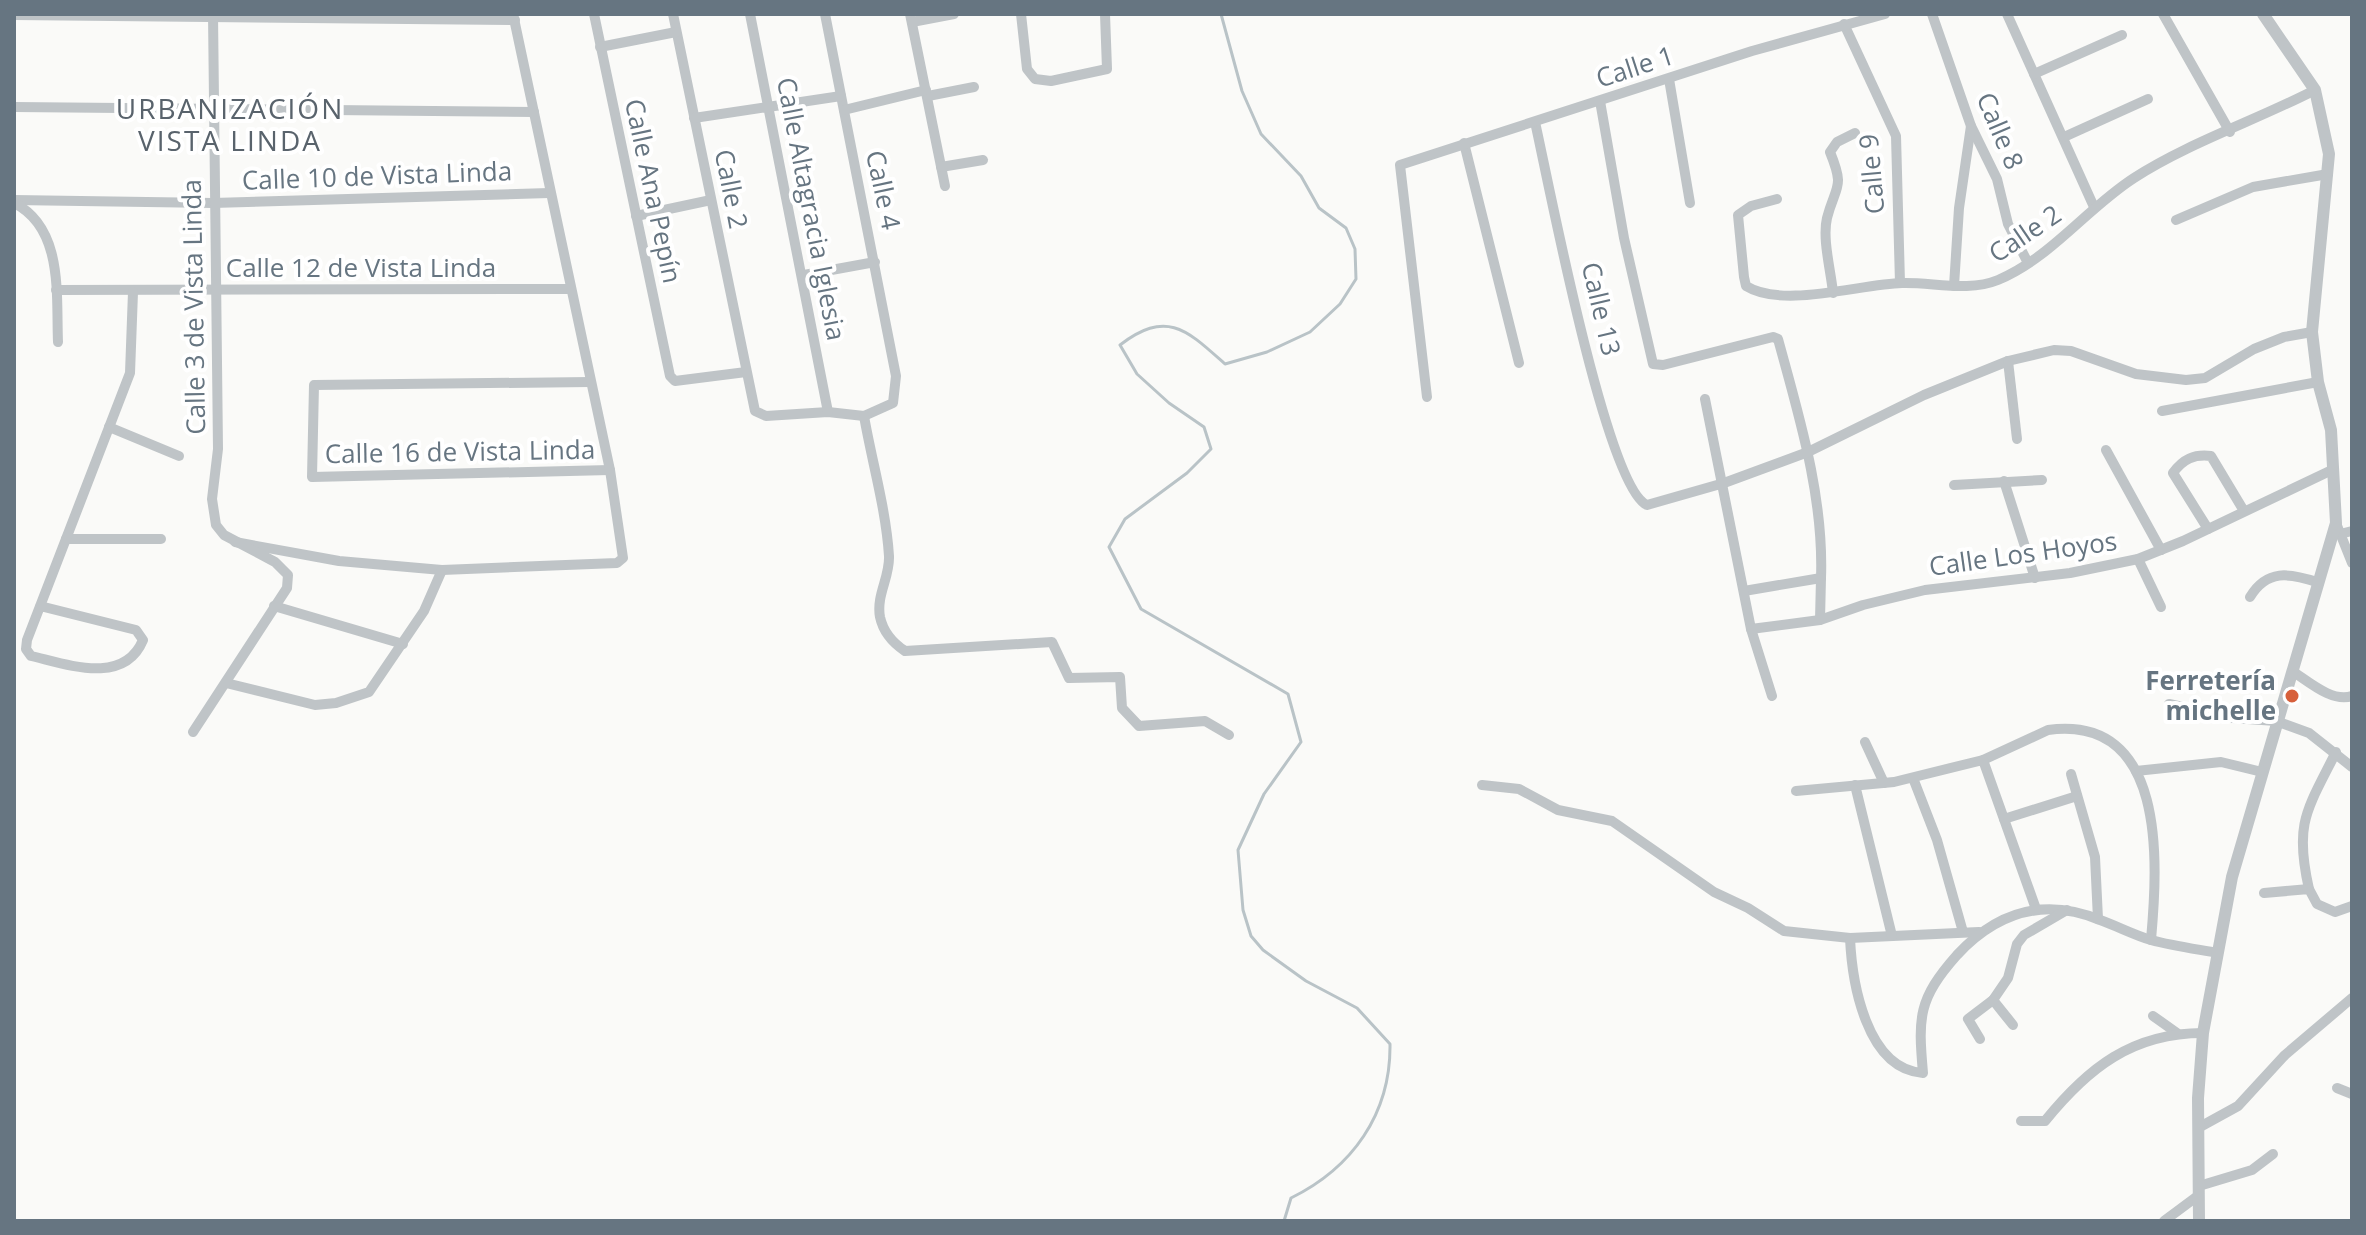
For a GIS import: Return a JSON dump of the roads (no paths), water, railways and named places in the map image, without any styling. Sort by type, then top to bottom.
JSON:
[{"type":"street","name":"Calle 3 de Vista Linda","points":[[213,14],[218,449],[212,514],[224,535],[235,542]]},
{"type":"street","name":"Calle Ana Pepín","points":[[594,14],[670,376],[675,381],[746,372]]},
{"type":"street","name":"Calle 2","points":[[673,14],[746,372],[758,415],[828,412]]},
{"type":"street","name":"Calle Altagracia Iglesia","points":[[750,14],[804,275],[828,412]]},
{"type":"street","name":"Calle 4","points":[[825,14],[896,376],[893,403],[864,416]]},
{"type":"street","points":[[945,186],[911,18],[954,14]]},
{"type":"street","points":[[1021,14],[1027,69],[1035,79],[1051,81],[1107,69],[1105,14]]},
{"type":"street","name":"Calle 1","points":[[1427,397],[1400,165],[1844,24],[1885,14]]},
{"type":"street","name":"Calle 8","points":[[1932,14],[1971,126],[1997,179],[2008,224],[2028,263]]},
{"type":"street","points":[[2007,14],[2094,207]]},
{"type":"street","points":[[2163,14],[2230,132]]},
{"type":"street","points":[[2263,14],[2315,90],[2329,154],[2312,332],[2318,382],[2331,430],[2338,528],[2352,563]]},
{"type":"street","points":[[14,15],[514,17],[610,470],[623,558],[617,563],[442,570],[339,561],[235,542]]},
{"type":"street","name":"Calle 9","points":[[1844,24],[1896,136],[1900,283]]},
{"type":"street","points":[[600,47],[676,32]]},
{"type":"street","points":[[2034,74],[2122,35]]},
{"type":"street","points":[[1669,79],[1690,203]]},
{"type":"street","points":[[844,110],[974,87]]},
{"type":"street","name":"Calle 2","points":[[1777,199],[1751,206],[1738,215],[1746,286],[1757,293],[1833,293],[1900,283],[1954,286],[1996,281],[2068,236],[2094,207],[2136,176],[2315,90]]},
{"type":"street","points":[[694,118],[841,96]]},
{"type":"street","points":[[2064,137],[2148,99]]},
{"type":"street","points":[[1600,101],[1624,238],[1653,364],[1663,365],[1776,337],[1808,452],[1819,525],[1820,620]]},
{"type":"street","points":[[14,107],[534,112]]},
{"type":"street","name":"Calle 13","points":[[1535,122],[1600,406],[1639,501],[1655,505],[1724,483]]},
{"type":"street","points":[[1954,286],[1959,208],[1971,126]]},
{"type":"street","points":[[1833,293],[1827,218],[1835,203],[1840,174],[1830,152],[1837,142],[1855,133]]},
{"type":"street","points":[[1464,143],[1519,363]]},
{"type":"street","points":[[941,167],[983,160]]},
{"type":"street","points":[[2176,220],[2253,187],[2328,174]]},
{"type":"street","name":"Calle 10 de Vista Linda","points":[[14,202],[213,203],[549,193]]},
{"type":"street","points":[[636,216],[711,200]]},
{"type":"street","points":[[14,202],[24,208],[54,256],[58,342]]},
{"type":"street","points":[[804,275],[875,262]]},
{"type":"street","name":"Calle 12 de Vista Linda","points":[[56,290],[571,289]]},
{"type":"street","points":[[40,606],[136,630],[143,640],[131,658],[98,670],[31,656],[26,649],[40,606],[130,373],[133,292]]},
{"type":"street","points":[[1724,483],[1808,452],[1924,395],[2008,361],[2054,350],[2071,351],[2136,374],[2186,380],[2205,378],[2254,349],[2284,337],[2312,332]]},
{"type":"street","points":[[2008,361],[2017,439]]},
{"type":"street","name":"Calle 16 de Vista Linda","points":[[590,382],[314,385],[312,477],[610,470]]},
{"type":"street","points":[[2162,411],[2318,382]]},
{"type":"street","points":[[1705,399],[1751,629],[1772,696]]},
{"type":"street","points":[[828,412],[864,416],[887,539],[889,573],[880,595],[880,619],[893,643],[905,651],[1052,642],[1069,678],[1120,677],[1122,708],[1139,726],[1205,721],[1229,735]]},
{"type":"street","points":[[109,427],[179,456]]},
{"type":"street","points":[[2106,450],[2161,550]]},
{"type":"street","points":[[2208,529],[2173,473],[2180,464],[2197,455],[2211,456],[2244,511]]},
{"type":"street","name":"Calle Los Hoyos","points":[[1751,629],[1820,620],[1863,605],[1925,590],[2035,578],[2138,559],[2334,469]]},
{"type":"street","points":[[1954,485],[2042,480]]},
{"type":"street","points":[[2004,481],[2035,578]]},
{"type":"street","points":[[2338,528],[2352,531]]},
{"type":"street","points":[[2199,1221],[2198,1128],[2203,1033],[2232,877],[2317,582],[2338,528]]},
{"type":"street","points":[[66,539],[161,539]]},
{"type":"street","points":[[193,732],[287,588],[284,568],[235,542]]},
{"type":"street","points":[[2138,559],[2161,607]]},
{"type":"street","points":[[226,683],[315,705],[336,703],[369,692],[424,611],[442,570]]},
{"type":"street","points":[[2250,597],[2258,583],[2276,575],[2293,574],[2317,582]]},
{"type":"street","points":[[1744,591],[1821,578]]},
{"type":"street","points":[[274,606],[403,644]]},
{"type":"street","points":[[2292,671],[2331,695],[2352,696]]},
{"type":"street","points":[[2169,704],[2233,718],[2276,721],[2309,733],[2352,767]]},
{"type":"street","points":[[1796,791],[1913,778],[1983,760],[2048,730],[2075,729],[2101,736],[2115,745],[2136,771],[2146,795],[2154,842],[2151,940]]},
{"type":"street","points":[[1865,742],[1884,783]]},
{"type":"street","points":[[2336,752],[2303,818],[2300,836],[2309,889],[2317,904],[2335,912],[2352,906]]},
{"type":"street","points":[[1983,760],[2036,909]]},
{"type":"street","points":[[2136,771],[2221,762],[2262,772]]},
{"type":"street","points":[[2071,774],[2095,857],[2098,919]]},
{"type":"street","points":[[1913,778],[1937,840],[1963,932]]},
{"type":"street","points":[[1482,785],[1519,789],[1558,810],[1612,821],[1714,892],[1748,908],[1784,931],[1850,938],[1979,932],[2036,909],[2069,910],[2151,940],[2218,953]]},
{"type":"street","points":[[1855,785],[1892,936]]},
{"type":"street","points":[[2004,819],[2077,796]]},
{"type":"street","points":[[2264,893],[2309,889]]},
{"type":"street","points":[[1980,1039],[1968,1019],[1993,1000],[2008,978],[2017,944],[2024,935],[2069,910]]},
{"type":"street","points":[[1850,938],[1858,1004],[1871,1031],[1890,1056],[1911,1072],[1923,1073],[1918,1023],[1929,994],[1946,967],[1979,932]]},
{"type":"street","points":[[2198,1128],[2238,1106],[2285,1055],[2352,998]]},
{"type":"street","points":[[1993,1000],[2013,1025]]},
{"type":"street","points":[[2153,1016],[2177,1033]]},
{"type":"street","points":[[2021,1121],[2045,1121],[2086,1074],[2141,1045],[2177,1033],[2203,1033]]},
{"type":"street","points":[[2337,1088],[2352,1094]]},
{"type":"street","points":[[2164,1221],[2199,1190],[2252,1170],[2273,1154]]},
{"type":"waterway","points":[[1221,14],[1242,91],[1261,134],[1301,176],[1319,208],[1346,228],[1355,249],[1356,279],[1340,304],[1310,332],[1267,352],[1225,364],[1176,328],[1151,328],[1120,345],[1137,374],[1169,403],[1204,427],[1211,449],[1187,473],[1125,519],[1109,547],[1141,609],[1288,694],[1301,742],[1264,794],[1238,850],[1243,910],[1251,936],[1263,950],[1306,981],[1357,1008],[1390,1044],[1384,1093],[1364,1136],[1332,1171],[1291,1198],[1284,1221]]},
{"type":"place","name":"Ferretería michelle","points":[[2292,696]]},
{"type":"district","name":"URBANIZACIÓN VISTA LINDA","points":[[230,125]]}]
